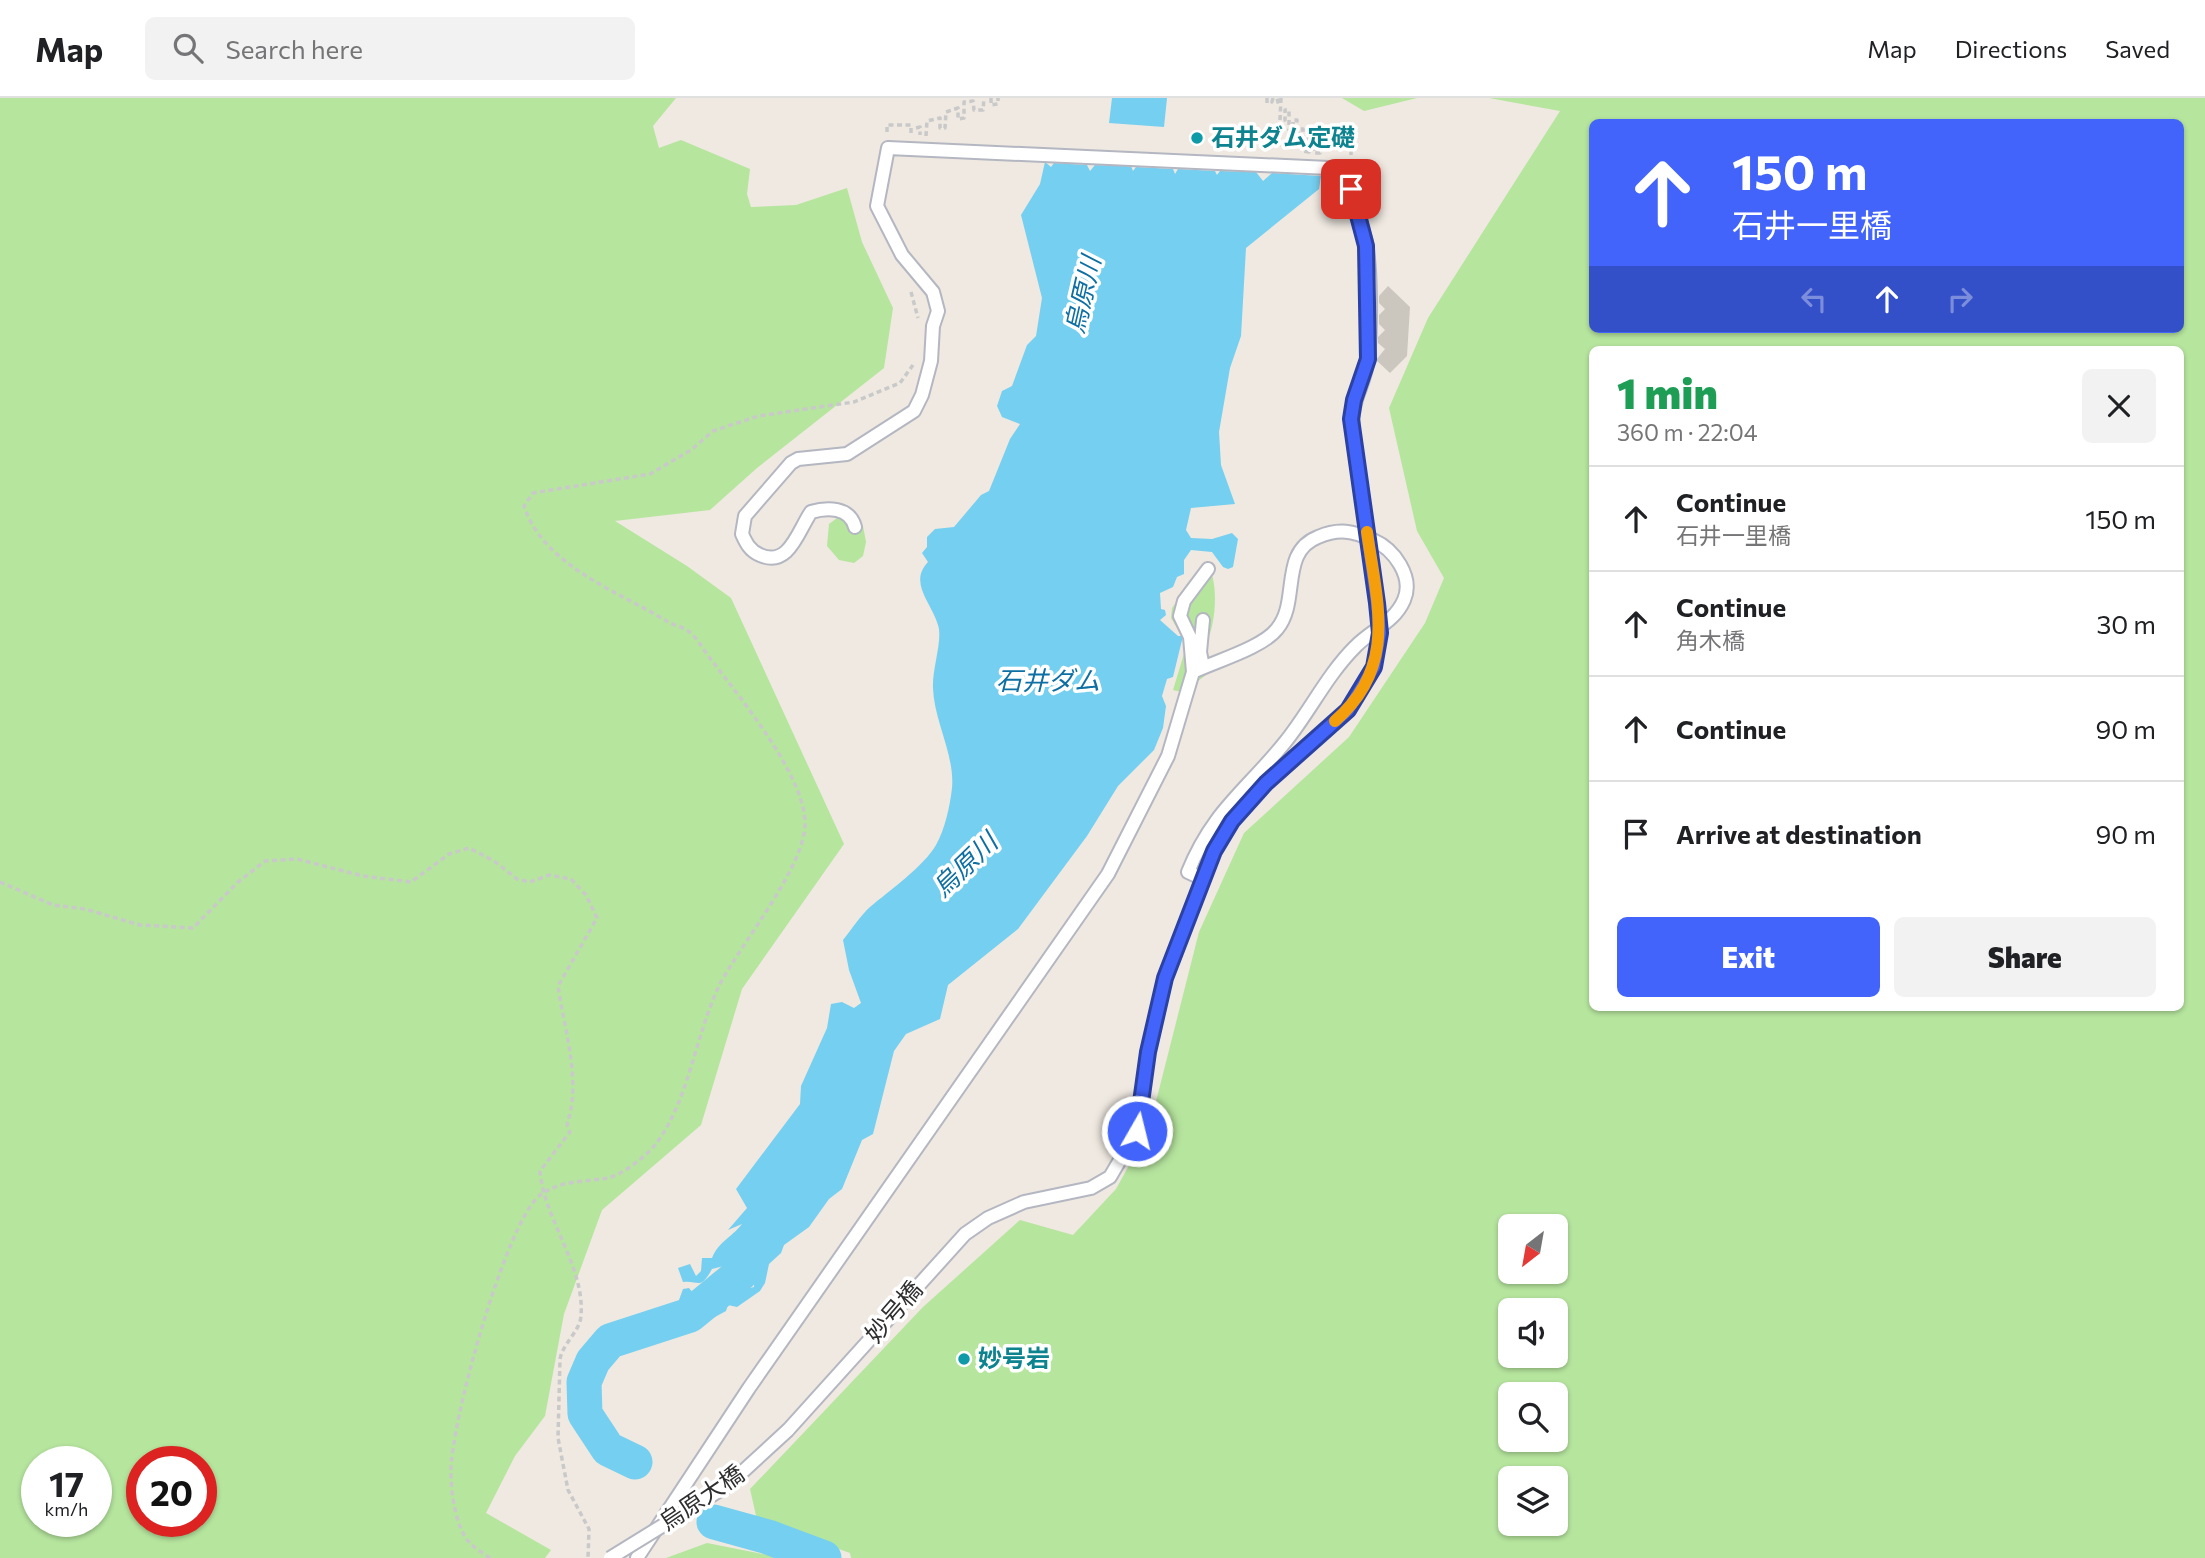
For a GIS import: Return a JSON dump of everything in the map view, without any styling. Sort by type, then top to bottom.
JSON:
[{"type":"lane","name":"妙号橋","points":[[788,1430],[965,1234],[1024,1202],[1091,1188],[1110,1177],[1137,1131],[1148,1052],[1165,978],[1201,878],[1232,821],[1266,783],[1348,710],[1362,692],[1374,667],[1379,623],[1353,436],[1354,400],[1368,359],[1366,246],[1351,189],[1350,169],[888,148],[877,206],[902,255],[933,292],[938,311],[933,326],[931,361],[922,395],[914,411],[847,454],[798,459],[791,463],[750,510],[742,524],[742,534],[754,553],[766,558],[776,558],[791,547],[811,512],[834,509],[846,513],[855,527]]},
{"type":"lane","points":[[1198,669],[1268,639],[1280,627],[1286,612],[1295,557],[1305,544],[1315,538],[1351,530],[1385,545],[1406,576],[1405,598],[1394,617],[1356,645],[1296,728],[1218,815],[1198,847],[1188,872],[1201,878]]},
{"type":"lane","points":[[1198,669],[1190,638],[1180,615],[1184,601],[1208,569]]},
{"type":"lane","points":[[637,1558],[749,1388],[1108,874],[1168,757],[1198,669],[1203,620]]},
{"type":"lane","name":"烏原大橋","points":[[610,1558],[727,1486],[788,1430]]},
{"type":"path","points":[[926,135],[927,121],[940,118],[940,128],[944,128],[946,112],[958,108],[958,119],[964,118],[964,102],[973,101],[974,110],[983,110],[984,98]]},
{"type":"path","points":[[991,98],[991,105],[998,104],[998,98]]},
{"type":"path","points":[[1277,98],[1280,120],[1284,120],[1285,110],[1289,110],[1289,130],[1293,130],[1293,120],[1297,120],[1295,141],[1300,142],[1300,129],[1303,129],[1303,152],[1309,152],[1309,133],[1315,133],[1314,153],[1320,153],[1320,142],[1341,145]]},
{"type":"path","points":[[890,125],[911,125],[911,130]]},
{"type":"path","points":[[916,128],[917,135]]},
{"type":"path","points":[[909,286],[920,329]]},
{"type":"path","points":[[490,1558],[467,1540],[455,1507],[450,1470],[469,1376],[488,1304],[516,1236],[537,1197],[556,1186],[610,1178],[645,1156],[656,1143],[671,1118],[721,983],[781,886],[806,822],[798,794],[763,728],[687,629],[580,573],[529,522],[524,506],[533,493],[650,474],[691,450],[713,431],[730,424],[758,416],[854,402],[900,383],[915,363]]},
{"type":"path","points":[[0,882],[53,905],[85,909],[141,925],[193,928],[237,882],[265,861],[298,859],[363,876],[411,883],[449,854],[469,848],[494,861],[516,879],[530,882],[550,876],[570,879],[586,895],[597,918],[558,986],[569,1033],[567,1052],[574,1105],[567,1124],[570,1132],[540,1171],[543,1194],[580,1294],[581,1319],[562,1346],[560,1359],[558,1438],[568,1490],[589,1529],[588,1558]]},
{"type":"green space","points":[[0,98],[676,98],[653,126],[659,148],[681,140],[750,169],[747,194],[751,207],[796,205],[847,188],[862,242],[893,308],[884,368],[757,468],[710,510],[615,521],[687,566],[731,598],[844,844],[742,989],[701,1125],[602,1210],[564,1314],[545,1416],[515,1456],[486,1513],[551,1550],[545,1558],[0,1558]]},
{"type":"green space","points":[[1342,98],[1417,98],[1364,111]]},
{"type":"green space","points":[[1489,98],[2205,98],[2205,1558],[851,1558],[850,1553],[757,1520],[750,1489],[923,1307],[1020,1220],[1073,1235],[1116,1189],[1149,1129],[1199,932],[1244,833],[1349,737],[1425,623],[1444,578],[1417,531],[1389,408],[1428,318],[1560,111]]},
{"type":"green space","points":[[837,518],[846,520],[851,527],[863,526],[866,542],[863,556],[854,563],[839,560],[827,546],[829,524]]},
{"type":"green space","points":[[1206,563],[1215,591],[1212,627],[1205,645],[1210,672],[1198,681],[1194,695],[1173,690],[1187,644],[1171,618],[1172,608]]},
{"type":"green space","points":[[707,1543],[783,1558],[666,1558]]},
{"type":"water","points":[[1112,98],[1167,98],[1164,127],[1109,123]]},
{"type":"water","name":"石井ダム","points":[[1045,162],[1051,167],[1054,163],[1087,165],[1090,171],[1095,165],[1131,166],[1133,171],[1136,167],[1173,169],[1175,174],[1178,169],[1215,171],[1217,175],[1220,171],[1256,172],[1263,181],[1272,173],[1321,176],[1319,189],[1246,248],[1241,336],[1230,368],[1219,432],[1221,465],[1235,504],[1191,508],[1186,530],[1191,538],[1212,539],[1232,533],[1238,539],[1233,567],[1223,567],[1212,552],[1191,550],[1184,560],[1184,574],[1177,577],[1173,587],[1160,593],[1161,609],[1165,610],[1166,615],[1160,620],[1178,636],[1183,636],[1173,677],[1167,679],[1162,696],[1166,706],[1163,728],[1154,750],[1118,786],[1087,836],[1018,929],[948,985],[940,1019],[906,1034],[894,1051],[873,1134],[862,1140],[842,1189],[829,1199],[809,1227],[784,1245],[781,1253],[769,1264],[765,1283],[760,1291],[737,1307],[728,1305],[726,1311],[713,1318],[706,1315],[701,1320],[698,1315],[695,1319],[694,1306],[682,1308],[679,1300],[683,1289],[689,1288],[697,1298],[700,1289],[706,1288],[705,1307],[712,1302],[725,1303],[732,1293],[754,1287],[754,1284],[716,1291],[733,1264],[754,1268],[750,1249],[728,1265],[712,1269],[705,1280],[699,1283],[683,1282],[678,1268],[690,1264],[696,1276],[701,1271],[702,1258],[712,1258],[718,1247],[742,1224],[728,1230],[747,1208],[736,1189],[800,1104],[801,1086],[827,1028],[831,1004],[842,1002],[854,1008],[861,1003],[849,970],[843,940],[866,911],[923,861],[936,845],[944,825],[952,776],[934,700],[933,680],[939,631],[921,585],[922,570],[928,562],[922,553],[927,547],[927,537],[935,529],[954,527],[981,495],[989,491],[1010,439],[1020,424],[1002,417],[997,406],[1002,391],[1012,386],[1027,345],[1036,336],[1042,298],[1021,215],[1040,184]]},
{"type":"building","points":[[1388,286],[1410,307],[1407,356],[1390,373],[1376,360],[1385,349],[1378,343],[1378,337],[1385,330],[1379,324],[1379,315],[1385,309],[1379,303],[1379,296]]},
{"type":"waterway","name":"烏原川","points":[[635,1462],[608,1449],[585,1414],[584,1382],[593,1361],[610,1341],[690,1315],[740,1274],[775,1218]]},
{"type":"waterway","name":"烏原川","points":[[714,1522],[768,1537],[824,1558]]},
{"type":"slow traffic","points":[[1335,721],[1362,692],[1374,667],[1378,650],[1380,633],[1367,532]]},
{"type":"place","name":"石井ダム定礎","points":[[1197,138]]},
{"type":"place","name":"妙号岩","points":[[964,1359]]},
{"type":"route","points":[[1137,1131],[1148,1052],[1165,978],[1201,878],[1214,851],[1232,821],[1266,783],[1348,710],[1362,692],[1374,667],[1378,650],[1380,633],[1377,603],[1351,419],[1354,400],[1368,359],[1366,246],[1351,189]]}]
